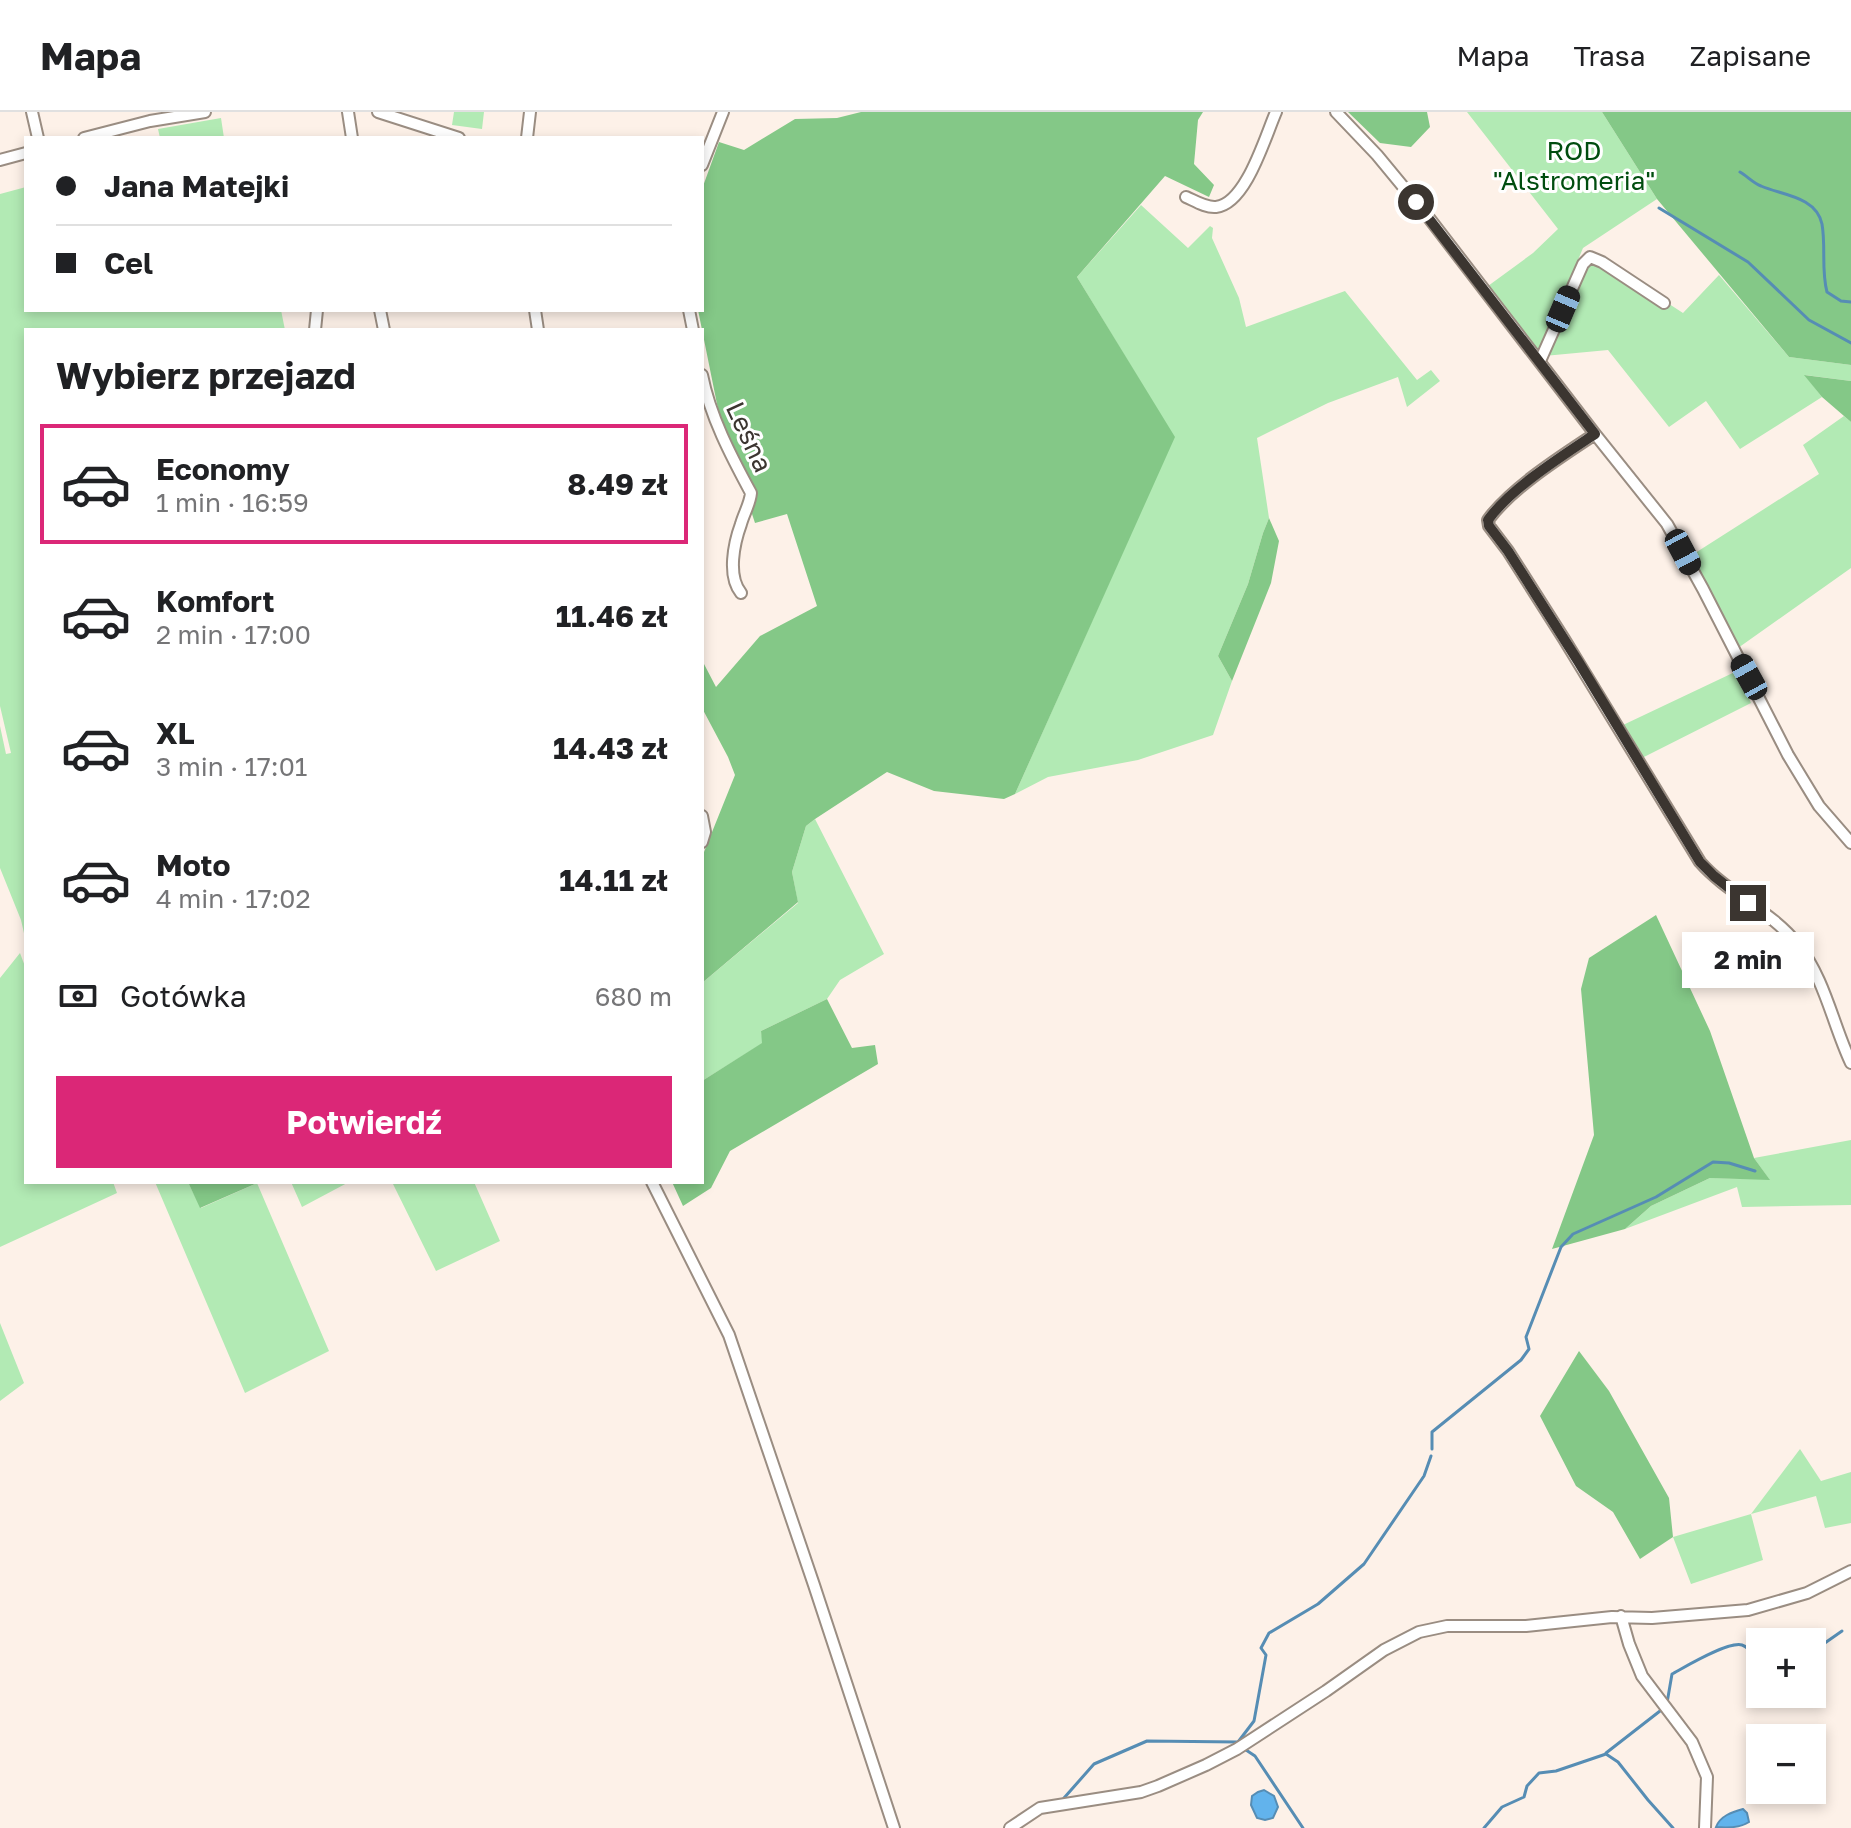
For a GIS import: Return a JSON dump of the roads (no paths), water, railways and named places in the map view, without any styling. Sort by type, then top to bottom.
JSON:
[{"type":"street","points":[[32,112],[38,136]]},
{"type":"street","points":[[92,136],[150,121],[205,112]]},
{"type":"street","points":[[348,112],[352,136]]},
{"type":"street","points":[[378,112],[453,136]]},
{"type":"street","points":[[527,136],[530,112]]},
{"type":"street","points":[[704,160],[723,112]]},
{"type":"street","points":[[1186,197],[1214,207],[1227,204],[1240,193],[1276,112]]},
{"type":"street","points":[[1336,112],[1423,210],[1667,524],[1788,755],[1819,806],[1851,843]]},
{"type":"street","points":[[0,160],[24,154]]},
{"type":"street","points":[[1540,361],[1583,264],[1590,257],[1664,303]]},
{"type":"street","name":"Leśna","points":[[704,392],[751,493],[734,554],[735,584],[741,593]]},
{"type":"street","points":[[1595,434],[1502,504],[1488,520],[1489,526],[1578,661],[1700,862],[1799,946],[1812,966],[1851,1063]]},
{"type":"street","points":[[653,1184],[729,1335],[894,1828]]},
{"type":"street","points":[[1010,1828],[1040,1808],[1141,1792],[1206,1765],[1237,1749],[1384,1650],[1419,1632],[1447,1626],[1526,1626],[1621,1616],[1652,1618],[1748,1610],[1807,1593],[1851,1571]]},
{"type":"street","points":[[1621,1616],[1642,1676],[1692,1742],[1707,1777],[1705,1828]]},
{"type":"water","points":[[1264,1790],[1274,1796],[1278,1807],[1273,1818],[1265,1820],[1257,1818],[1251,1805],[1252,1796]]},
{"type":"water","points":[[1743,1809],[1749,1822],[1716,1827],[1723,1817]]},
{"type":"waterway","points":[[1740,172],[1758,185],[1797,198],[1813,208],[1822,224],[1827,292],[1841,301],[1851,302]]},
{"type":"waterway","points":[[1659,208],[1748,262],[1809,320],[1851,343]]},
{"type":"waterway","points":[[1432,1449],[1432,1432],[1521,1360],[1529,1349],[1526,1337],[1561,1247],[1573,1234],[1656,1197],[1713,1162],[1755,1171]]},
{"type":"waterway","points":[[1064,1798],[1094,1764],[1147,1741],[1238,1742],[1254,1721],[1266,1655],[1261,1648],[1269,1633],[1318,1604],[1364,1564],[1424,1476],[1431,1456]]},
{"type":"waterway","points":[[1826,1642],[1842,1631]]},
{"type":"waterway","points":[[1667,1703],[1672,1674],[1717,1651],[1736,1645],[1746,1648]]},
{"type":"waterway","points":[[1606,1753],[1660,1711]]},
{"type":"waterway","points":[[1246,1750],[1255,1756],[1303,1828]]},
{"type":"waterway","points":[[1484,1828],[1502,1807],[1524,1797],[1527,1786],[1539,1773],[1556,1771],[1606,1754],[1618,1762],[1673,1828]]},
{"type":"park label","name":"ROD \"Alstromeria\"","points":[[1574,166]]}]
